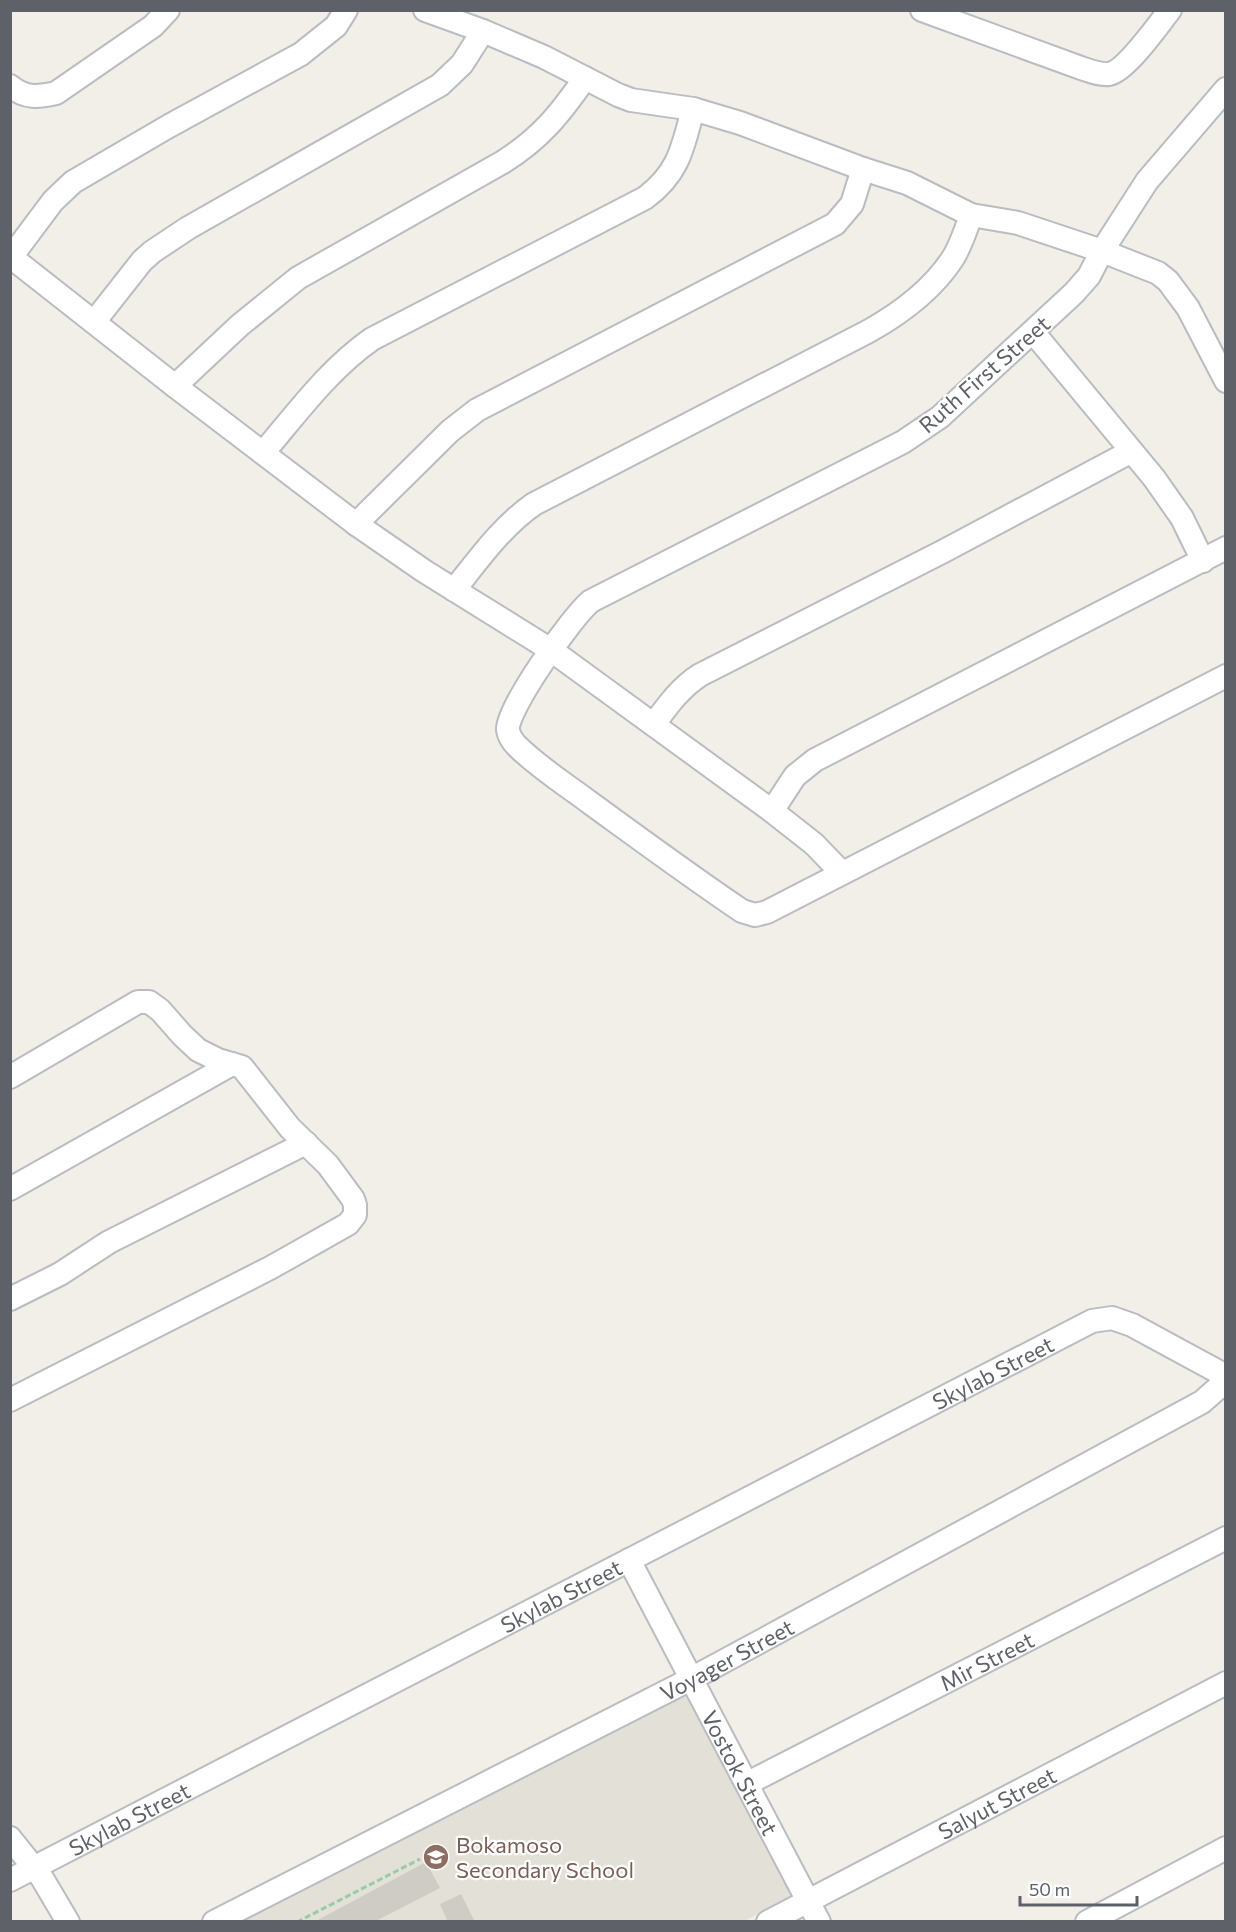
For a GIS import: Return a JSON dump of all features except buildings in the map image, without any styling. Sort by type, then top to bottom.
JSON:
[{"type":"street","points":[[10,86],[27,97],[41,97],[56,93],[153,26],[168,10]]},
{"type":"street","points":[[346,10],[336,26],[301,54],[73,182],[53,201],[10,257],[356,524],[454,590],[551,650],[772,811],[814,844],[842,873]]},
{"type":"street","points":[[425,10],[544,57],[631,100],[693,109],[760,130],[863,170],[907,183],[971,215],[1018,223],[1102,251],[1158,273],[1168,280],[1188,308],[1226,381]]},
{"type":"street","points":[[922,10],[1081,68],[1108,74],[1127,63],[1170,10]]},
{"type":"street","points":[[94,322],[152,252],[188,228],[440,85],[462,64],[483,31]]},
{"type":"street","points":[[175,386],[240,325],[298,278],[523,149],[554,120],[585,78]]},
{"type":"street","name":"Ruth First Street","points":[[1224,94],[1147,181],[1102,251],[1089,276],[1034,332],[948,410],[923,429],[591,601],[573,618],[551,650],[514,708],[508,729],[515,745],[560,780],[666,859],[747,914],[755,915],[767,912],[1226,676]]},
{"type":"street","points":[[263,453],[332,375],[372,339],[634,204],[657,189],[674,168],[683,150],[693,109]]},
{"type":"street","points":[[356,524],[436,444],[477,410],[836,224],[852,204],[863,170]]},
{"type":"street","points":[[454,590],[502,531],[519,514],[534,504],[869,331],[902,309],[922,294],[953,258],[971,215]]},
{"type":"street","points":[[1034,332],[1130,452],[1147,469],[1182,518],[1203,561]]},
{"type":"street","points":[[654,724],[679,692],[700,675],[942,552],[1130,452]]},
{"type":"street","points":[[772,811],[795,776],[814,760],[1226,548]]},
{"type":"street","points":[[10,1077],[129,1007],[143,1001],[149,1002],[205,1055],[242,1067],[290,1128],[328,1165],[353,1199],[356,1211],[348,1224],[270,1268],[10,1400]]},
{"type":"street","points":[[10,1189],[232,1064]]},
{"type":"street","points":[[10,1299],[60,1274],[109,1242],[306,1143]]},
{"type":"street","name":"Skylab Street","points":[[10,1880],[1082,1325],[1112,1318],[1132,1325],[1226,1377]]},
{"type":"street","name":"Voyager Street","points":[[214,1922],[691,1679],[1202,1402],[1219,1387],[1226,1377]]},
{"type":"street","name":"Mir Street","points":[[748,1784],[1226,1538]]},
{"type":"street","name":"Vostok Street","points":[[629,1560],[819,1922]]},
{"type":"street","name":"Salyut Street","points":[[768,1922],[1226,1683]]},
{"type":"street","points":[[10,1838],[49,1889],[68,1922]]},
{"type":"street","points":[[1087,1922],[1226,1848]]},
{"type":"path","points":[[297,1922],[420,1858]]},
{"type":"shaded area","points":[[687,1695],[792,1895],[743,1922],[236,1922],[482,1792]]},
{"type":"place","name":"Bokamoso Secondary School","points":[[436,1857]]}]
